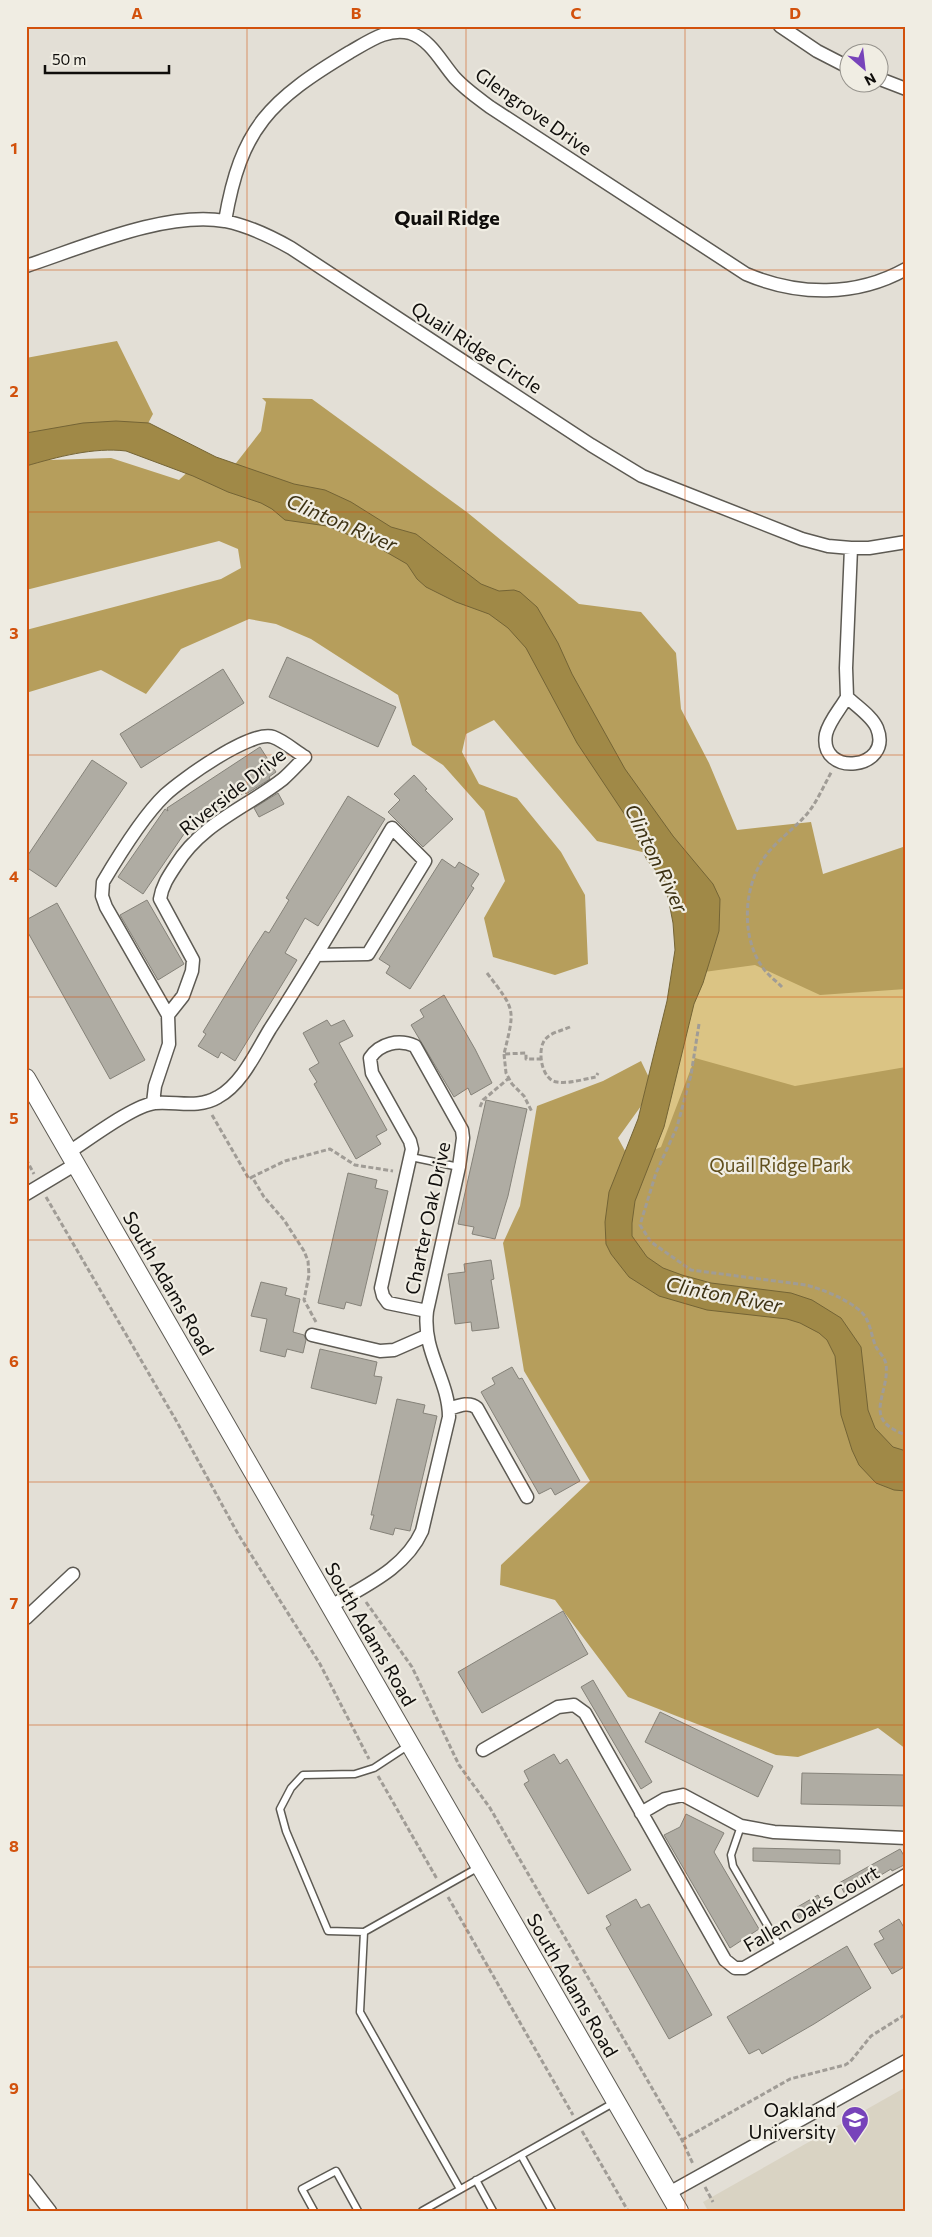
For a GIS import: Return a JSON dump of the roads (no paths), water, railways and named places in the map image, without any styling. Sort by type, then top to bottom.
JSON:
[{"type":"main road","name":"South Adams Road","points":[[26,1078],[678,2211]]},
{"type":"street","points":[[780,26],[818,51],[840,63]]},
{"type":"street","name":"Glengrove Drive","points":[[225,221],[231,184],[243,153],[258,125],[278,102],[309,77],[380,36],[393,32],[408,33],[422,39],[433,49],[455,78],[490,107],[746,274],[777,285],[797,289],[827,291],[864,285],[885,279],[906,269]]},
{"type":"street","points":[[890,83],[906,89]]},
{"type":"street","name":"Quail Ridge Circle","points":[[26,266],[162,223],[195,219],[225,221],[249,227],[291,248],[591,445],[642,476],[802,539],[828,546],[869,548],[906,542]]},
{"type":"street","points":[[847,697],[872,721],[876,728],[878,745],[874,753],[860,763],[841,762],[830,752],[826,736],[828,727],[847,697],[846,668],[851,548]]},
{"type":"street","name":"Riverside Drive","points":[[153,1103],[155,1086],[168,1044],[168,1015],[106,907],[102,896],[103,882],[142,824],[165,795],[240,743],[257,737],[272,736],[305,757],[283,778],[223,817],[198,836],[162,885],[160,899],[193,960],[192,971],[183,996],[168,1015]]},
{"type":"street","points":[[26,1194],[41,1186],[73,1158],[133,1112],[153,1103],[196,1104],[205,1102],[217,1098],[229,1089],[240,1076],[316,955],[392,828],[425,861],[368,954],[316,955]]},
{"type":"street","name":"Charter Oak Drive","points":[[331,1606],[403,1560],[416,1543],[427,1511],[449,1417],[449,1409],[426,1336],[427,1310],[460,1167],[462,1130],[415,1046],[405,1042],[395,1043],[374,1051],[369,1064],[372,1073],[410,1140],[411,1158],[381,1288],[383,1296],[388,1303],[427,1310]]},
{"type":"street","points":[[319,1336],[380,1351],[394,1350],[426,1336]]},
{"type":"street","points":[[449,1409],[467,1404],[477,1408],[527,1497]]},
{"type":"street","points":[[26,1618],[73,1574]]},
{"type":"street","name":"Fallen Oaks Court","points":[[484,1750],[558,1707],[574,1705],[585,1713],[725,1960],[734,1968],[744,1968],[906,1875]]},
{"type":"street","name":"Fallen Oaks Court","points":[[641,1813],[665,1799],[683,1795],[741,1826],[774,1832],[906,1838]]},
{"type":"street","points":[[669,2193],[906,2061]]},
{"type":"street","points":[[26,2180],[50,2211]]},
{"type":"lane","points":[[411,1158],[460,1167]]},
{"type":"lane","points":[[409,1745],[374,1768],[355,1774],[303,1775],[291,1788],[280,1810],[286,1831],[328,1931],[364,1932],[479,1867]]},
{"type":"lane","points":[[741,1826],[731,1856],[733,1866],[780,1947]]},
{"type":"lane","points":[[364,1932],[360,2012],[460,2189]]},
{"type":"lane","points":[[422,2211],[434,2208],[460,2189],[616,2102]]},
{"type":"lane","points":[[521,2155],[552,2211]]},
{"type":"lane","points":[[314,2211],[302,2189],[336,2171],[358,2211]]},
{"type":"lane","points":[[476,2180],[494,2211]]},
{"type":"water","name":"Clinton River","points":[[116,421],[149,423],[216,457],[294,484],[325,490],[351,502],[391,527],[416,534],[481,584],[499,591],[514,590],[520,592],[537,607],[625,769],[673,836],[713,884],[720,899],[719,931],[703,983],[694,1004],[664,1127],[635,1201],[632,1236],[647,1257],[663,1268],[711,1283],[791,1293],[812,1300],[841,1318],[861,1347],[868,1410],[875,1428],[893,1447],[906,1451],[906,1491],[894,1490],[876,1483],[859,1465],[852,1450],[841,1415],[835,1356],[827,1340],[819,1333],[800,1323],[787,1319],[707,1310],[659,1296],[629,1277],[611,1254],[606,1244],[605,1222],[609,1192],[638,1119],[667,1001],[675,950],[673,923],[663,879],[647,860],[629,821],[577,743],[526,648],[508,628],[489,614],[456,602],[426,587],[417,579],[407,564],[374,545],[327,526],[285,520],[261,503],[228,492],[193,476],[126,451],[101,450],[63,456],[26,466],[26,433],[83,423]]},
{"type":"place","name":"Oakland University","points":[[855,2144]]},
{"type":"district","name":"Quail Ridge","points":[[447,217]]},
{"type":"park label","name":"Quail Ridge Park","points":[[780,1164]]}]
